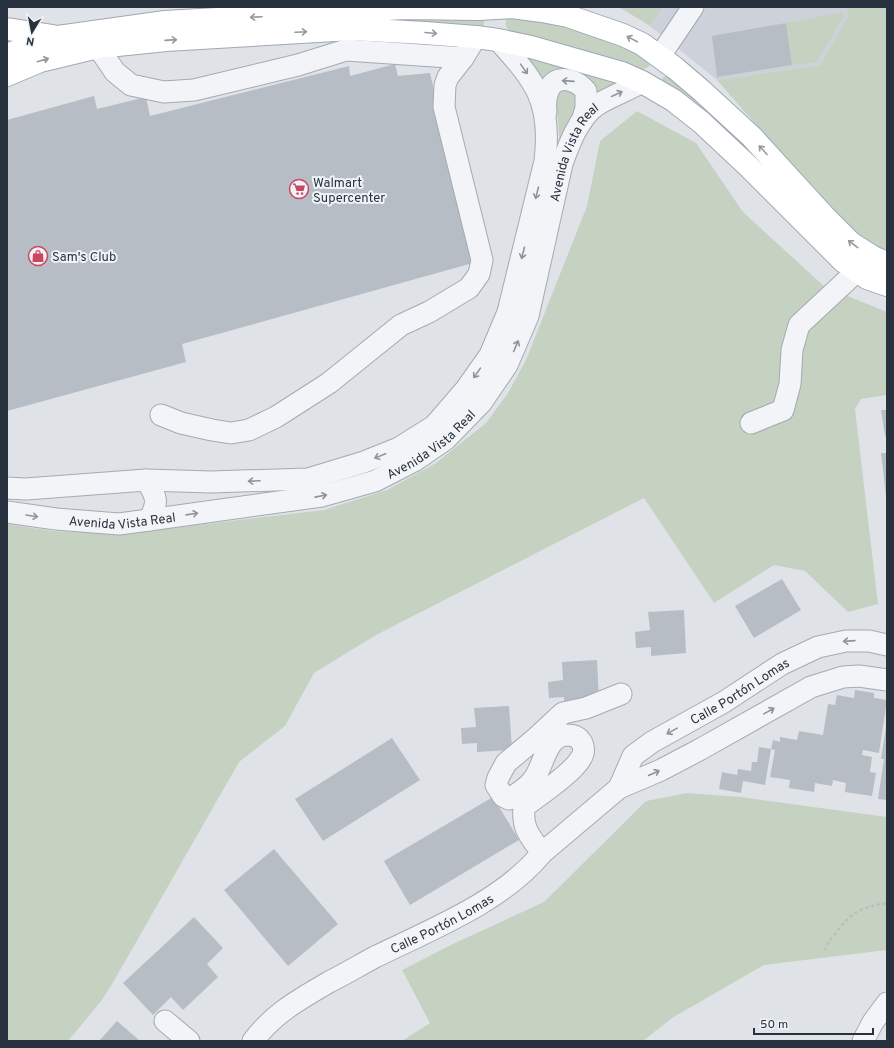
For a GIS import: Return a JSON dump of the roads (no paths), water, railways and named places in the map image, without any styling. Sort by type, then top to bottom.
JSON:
[{"type":"main road","points":[[7,55],[58,37],[165,22],[404,8],[512,7],[568,16],[623,34],[660,56],[702,91],[752,137],[824,216],[851,243],[873,257],[887,262]]},
{"type":"main road","points":[[497,8],[498,40]]},
{"type":"main road","points":[[7,29],[58,37],[98,48]]},
{"type":"main road","points":[[7,75],[40,60],[98,48],[166,40],[352,29],[476,37],[531,47],[622,73],[642,82],[673,100],[701,122],[748,166],[814,234],[843,261],[867,278],[887,285]]},
{"type":"main road","points":[[7,40],[35,44]]},
{"type":"main road","points":[[642,82],[660,56]]},
{"type":"street","points":[[660,56],[696,8]]},
{"type":"street","points":[[161,415],[181,423],[212,430],[230,433],[249,430],[276,417],[329,383],[401,325],[429,312],[469,288],[479,274],[482,260],[444,108],[444,96],[445,85],[448,77],[476,37]]},
{"type":"street","name":"Avenida Vista Real","points":[[7,488],[26,489],[146,480],[211,482],[308,479],[364,462],[399,448],[434,426],[466,389],[490,355],[508,312],[545,161],[548,140],[546,117],[539,93],[520,63],[498,40]]},
{"type":"street","points":[[98,48],[115,72],[132,85],[164,92],[194,90],[298,65],[346,50],[462,58]]},
{"type":"street","points":[[546,117],[547,95],[551,86],[558,81],[565,79],[577,82],[586,91],[586,108],[582,121]]},
{"type":"street","name":"Avenida Vista Real","points":[[7,512],[56,519],[119,524],[322,496],[375,481],[414,461],[446,439],[481,403],[507,365],[528,316],[562,164],[569,143],[582,121],[595,106],[642,82]]},
{"type":"street","points":[[751,423],[783,410],[790,384],[792,350],[799,325],[857,271]]},
{"type":"street","points":[[146,480],[153,490],[156,499],[155,510],[149,520]]},
{"type":"street","name":"Calle Portón Lomas","points":[[619,788],[633,756],[652,742],[724,702],[782,664],[818,647],[846,640],[869,641],[887,645]]},
{"type":"street","name":"Calle Portón Lomas","points":[[253,1041],[263,1028],[295,1002],[374,958],[438,926],[502,890],[535,862],[542,853],[619,788],[661,770],[728,735],[758,716],[811,687],[844,677],[859,676],[887,680]]},
{"type":"street","points":[[542,853],[525,829],[523,818],[524,807],[573,768],[582,758],[584,751],[582,742],[576,736],[569,735],[561,736],[553,741],[533,780],[509,799],[503,796],[496,785],[498,778],[506,763],[563,713],[586,708],[621,694]]},
{"type":"street","points":[[544,760],[564,775]]},
{"type":"street","points":[[863,1041],[873,1022],[887,1003]]},
{"type":"street","points":[[165,1021],[189,1041]]},
{"type":"place","name":"Walmart Supercenter","points":[[299,189]]},
{"type":"place","name":"Sam's Club","points":[[38,256]]}]
